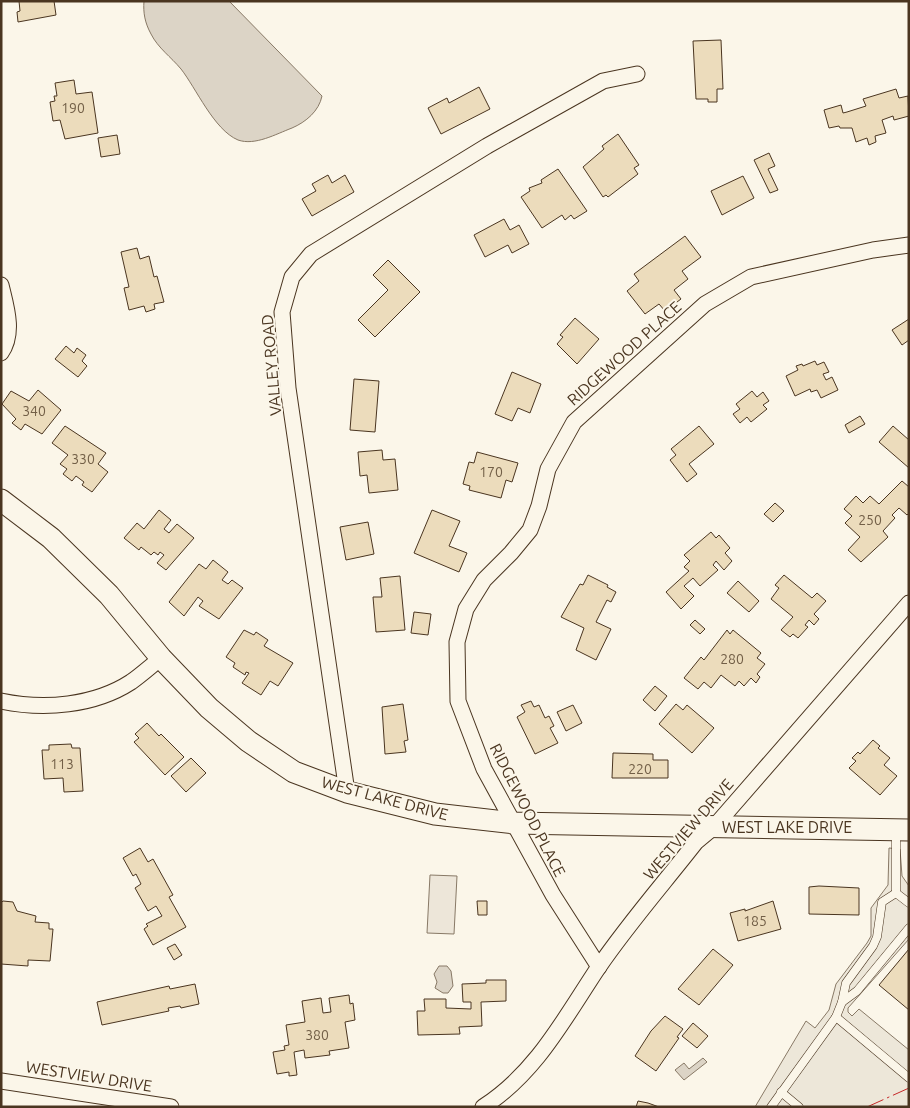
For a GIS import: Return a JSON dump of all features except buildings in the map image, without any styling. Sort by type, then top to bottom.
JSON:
[{"type":"main road","name":"WEST LAKE DRIVE","points":[[1,500],[64,551],[109,595],[161,658],[209,708],[248,741],[294,772],[347,792],[435,814],[514,823],[902,829]]},
{"type":"street","name":"VALLEY ROAD","points":[[347,792],[288,388],[282,312],[292,277],[311,254],[487,146],[603,81],[637,74]]},
{"type":"street","name":"RIDGEWOOD PLACE","points":[[599,967],[553,895],[484,769],[458,701],[457,642],[466,609],[484,580],[511,554],[530,530],[539,506],[548,469],[574,422],[705,304],[751,277],[873,250],[909,245]]},
{"type":"street","points":[[1,285],[9,323],[9,336],[1,353]]},
{"type":"street","name":"WESTVIEW DRIVE","points":[[483,1107],[502,1094],[528,1070],[552,1038],[599,967],[696,842],[714,827],[909,602]]},
{"type":"street","points":[[1,701],[26,706],[90,701],[130,682],[161,658]]},
{"type":"street","name":"WESTVIEW DRIVE","points":[[1,1081],[171,1107]]},
{"type":"lane","points":[[896,893],[902,829]]},
{"type":"lane","points":[[896,893],[909,903]]},
{"type":"lane","points":[[771,1107],[836,1017],[842,1002],[846,983],[877,937],[882,902],[896,893]]},
{"type":"lane","points":[[842,1002],[857,991],[909,928]]},
{"type":"lane","points":[[836,1017],[909,1078]]},
{"type":"lane","points":[[780,1092],[799,1107]]},
{"type":"shaded area","points":[[144,1],[229,1],[322,96],[318,106],[302,123],[265,138],[251,142],[238,140],[229,135],[213,118],[181,69],[154,39],[146,22]]},
{"type":"shaded area","points":[[889,848],[900,849],[902,876],[909,886],[909,939],[848,1008],[848,1012],[852,1016],[859,1009],[909,1050],[909,1107],[755,1107],[806,1021],[815,1028],[829,1010],[836,984],[871,936],[871,908],[888,885]]},
{"type":"shaded area","points":[[430,875],[457,876],[454,934],[427,933]]},
{"type":"shaded area","points":[[439,966],[447,966],[451,971],[453,986],[448,993],[443,993],[435,988],[437,982],[434,974]]},
{"type":"shaded area","points":[[703,1058],[707,1062],[684,1080],[675,1070],[684,1063],[689,1069]]},
{"type":"power","points":[[867,1107],[909,1088]]}]
